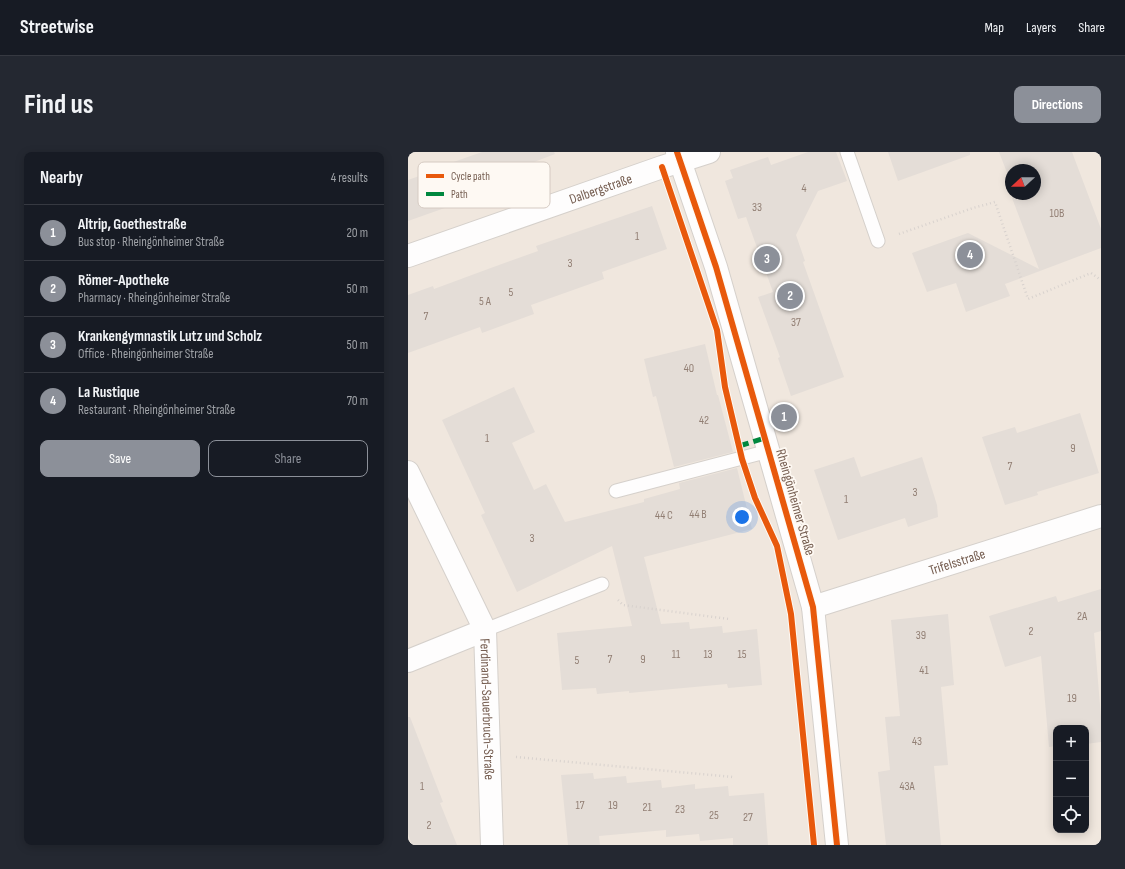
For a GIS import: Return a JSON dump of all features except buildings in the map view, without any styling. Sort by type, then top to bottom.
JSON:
[{"type":"street","name":"Dalbergstraße","points":[[550,204],[679,157],[709,152]]},
{"type":"street","name":"Rheingönheimer Straße","points":[[679,157],[716,267],[813,607],[837,845]]},
{"type":"street","name":"Dalbergstraße","points":[[408,256],[539,208]]},
{"type":"street","name":"Ferdinand-Sauerbruch-Straße","points":[[408,472],[485,630],[492,845]]},
{"type":"street","name":"Trifelsstraße","points":[[813,607],[1101,516]]},
{"type":"street","points":[[408,661],[485,630]]},
{"type":"lane","points":[[847,152],[878,241]]},
{"type":"lane","points":[[616,491],[769,451]]},
{"type":"lane","points":[[485,630],[602,584]]},
{"type":"path","points":[[878,241],[973,208],[995,202],[1028,299],[1091,273],[1101,280]]},
{"type":"path","points":[[602,584],[623,605],[728,618]]},
{"type":"path","points":[[489,755],[733,777]]},
{"type":"shaded area","points":[[408,152],[1101,152],[1101,845],[408,845]]},
{"type":"marked path","points":[[739,446],[765,438]]},
{"type":"cycle path","points":[[677,152],[716,267],[813,607],[837,845]]},
{"type":"cycle path","points":[[662,167],[717,330],[725,387],[742,459],[755,498],[777,546],[791,614],[814,845]]},
{"type":"place","name":"La Rustique","points":[[970,255]]},
{"type":"place","name":"Krankengymnastik Lutz und Scholz","points":[[767,259]]},
{"type":"place","name":"Römer-Apotheke","points":[[790,296]]},
{"type":"place","name":"Altrip, Goethestraße","points":[[784,417]]}]
